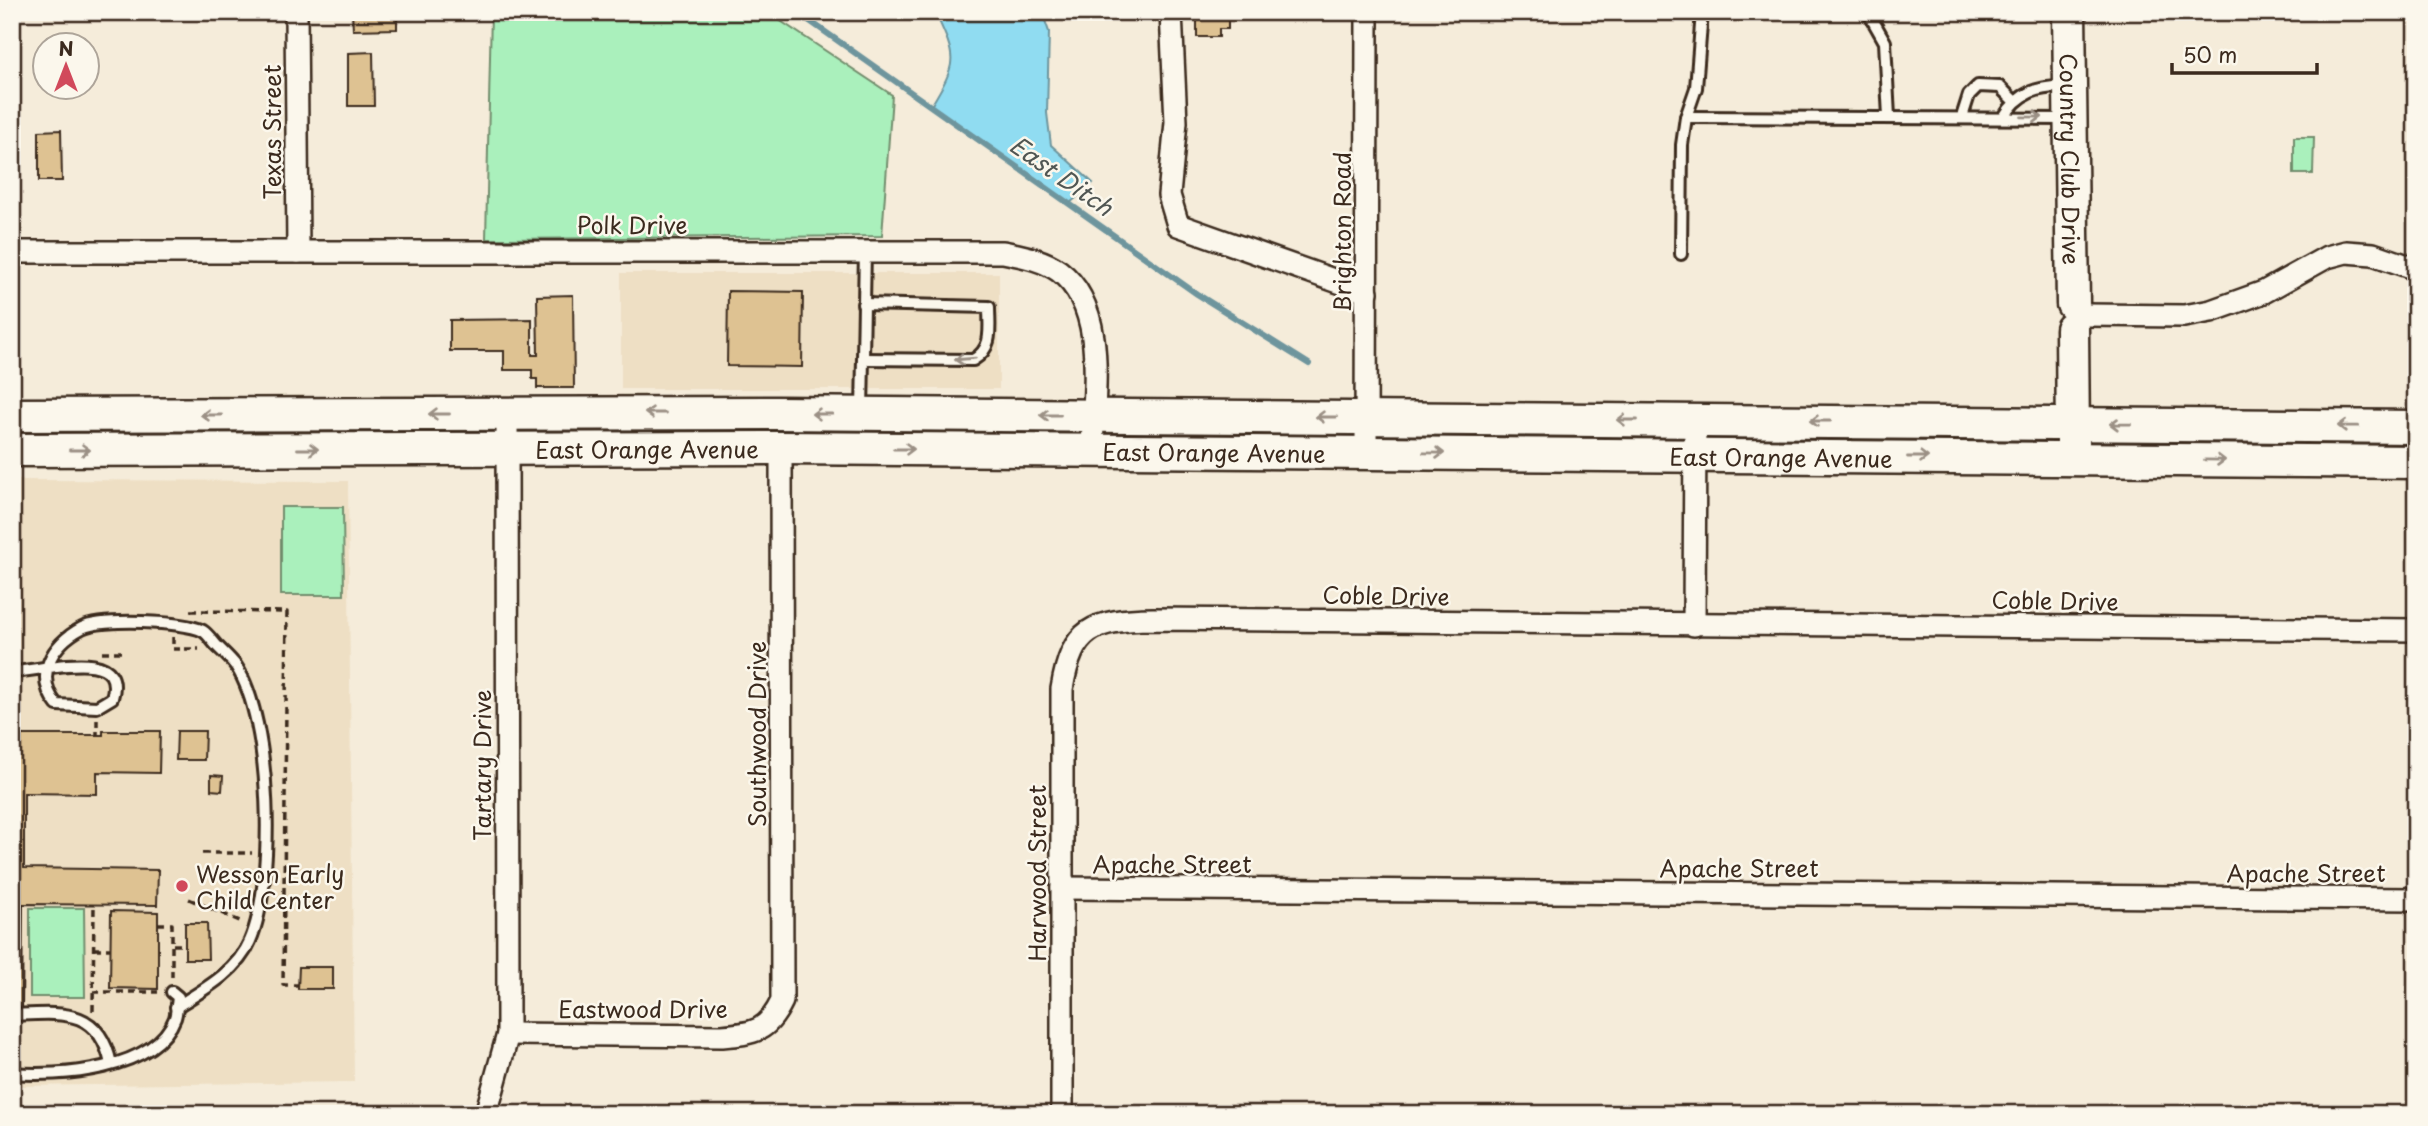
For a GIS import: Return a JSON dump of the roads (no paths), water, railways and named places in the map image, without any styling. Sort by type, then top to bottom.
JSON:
[{"type":"street","name":"Texas Street","points":[[296,12],[298,251]]},
{"type":"street","points":[[1171,12],[1177,122],[1169,195],[1178,225],[1367,292]]},
{"type":"street","name":"Brighton Road","points":[[1366,452],[1367,12]]},
{"type":"street","name":"Country Club Drive","points":[[2070,12],[2070,87],[2065,119],[2077,316],[2073,458]]},
{"type":"street","name":"Polk Drive","points":[[12,252],[1003,251],[1038,260],[1059,271],[1086,304],[1092,325],[1092,450]]},
{"type":"street","points":[[2077,316],[2184,316],[2211,312],[2264,292],[2327,257],[2346,252],[2373,254],[2416,269]]},
{"type":"street","name":"Tartary Drive","points":[[486,1114],[508,1034],[507,414]]},
{"type":"street","name":"East Orange Avenue","points":[[12,415],[862,414],[2416,427]]},
{"type":"street","points":[[1694,625],[1695,420]]},
{"type":"street","name":"East Orange Avenue","points":[[12,450],[781,448],[2416,462]]},
{"type":"street","name":"Southwood Drive","points":[[774,1018],[782,1001],[783,975],[781,448]]},
{"type":"street","name":"Coble Drive","points":[[1081,637],[1109,623],[1153,619],[2416,630]]},
{"type":"street","name":"Harwood Street","points":[[1062,1114],[1062,689],[1072,647],[1081,637]]},
{"type":"street","name":"Apache Street","points":[[1062,888],[2416,899]]},
{"type":"street","name":"Eastwood Drive","points":[[508,1034],[722,1036],[754,1033],[774,1018]]},
{"type":"lane","points":[[1681,254],[1682,145],[1686,117],[1696,88],[1702,12]]},
{"type":"lane","points":[[1868,12],[1885,42],[1889,117]]},
{"type":"lane","points":[[1962,117],[1969,96],[1978,86],[2000,87],[2014,101]]},
{"type":"lane","points":[[2004,117],[2014,101],[2026,92],[2044,87],[2070,87]]},
{"type":"lane","points":[[1686,117],[2065,119]]},
{"type":"lane","points":[[862,414],[865,250]]},
{"type":"lane","points":[[863,304],[989,307],[989,344],[982,355],[973,360],[863,359]]},
{"type":"lane","points":[[12,672],[44,669],[86,664],[106,666],[113,674],[116,684],[111,698],[97,707],[57,705],[47,693],[44,669],[60,645],[83,626],[136,621],[174,624],[203,631],[236,666],[254,708],[265,774],[265,880],[250,943],[220,980],[176,1007]]},
{"type":"lane","points":[[12,1073],[44,1076],[82,1073],[146,1049],[163,1036],[174,1019],[178,997],[173,992]]},
{"type":"lane","points":[[12,1015],[71,1017],[93,1025],[106,1041],[111,1064]]},
{"type":"water","points":[[935,12],[1042,12],[1049,32],[1047,113],[1051,145],[1093,183],[1069,204],[931,106],[946,79],[951,60],[951,51]]},
{"type":"waterway","name":"East Ditch","points":[[797,12],[1197,294],[1309,364]]},
{"type":"place","name":"Wesson Early Child Center","points":[[182,886]]}]
